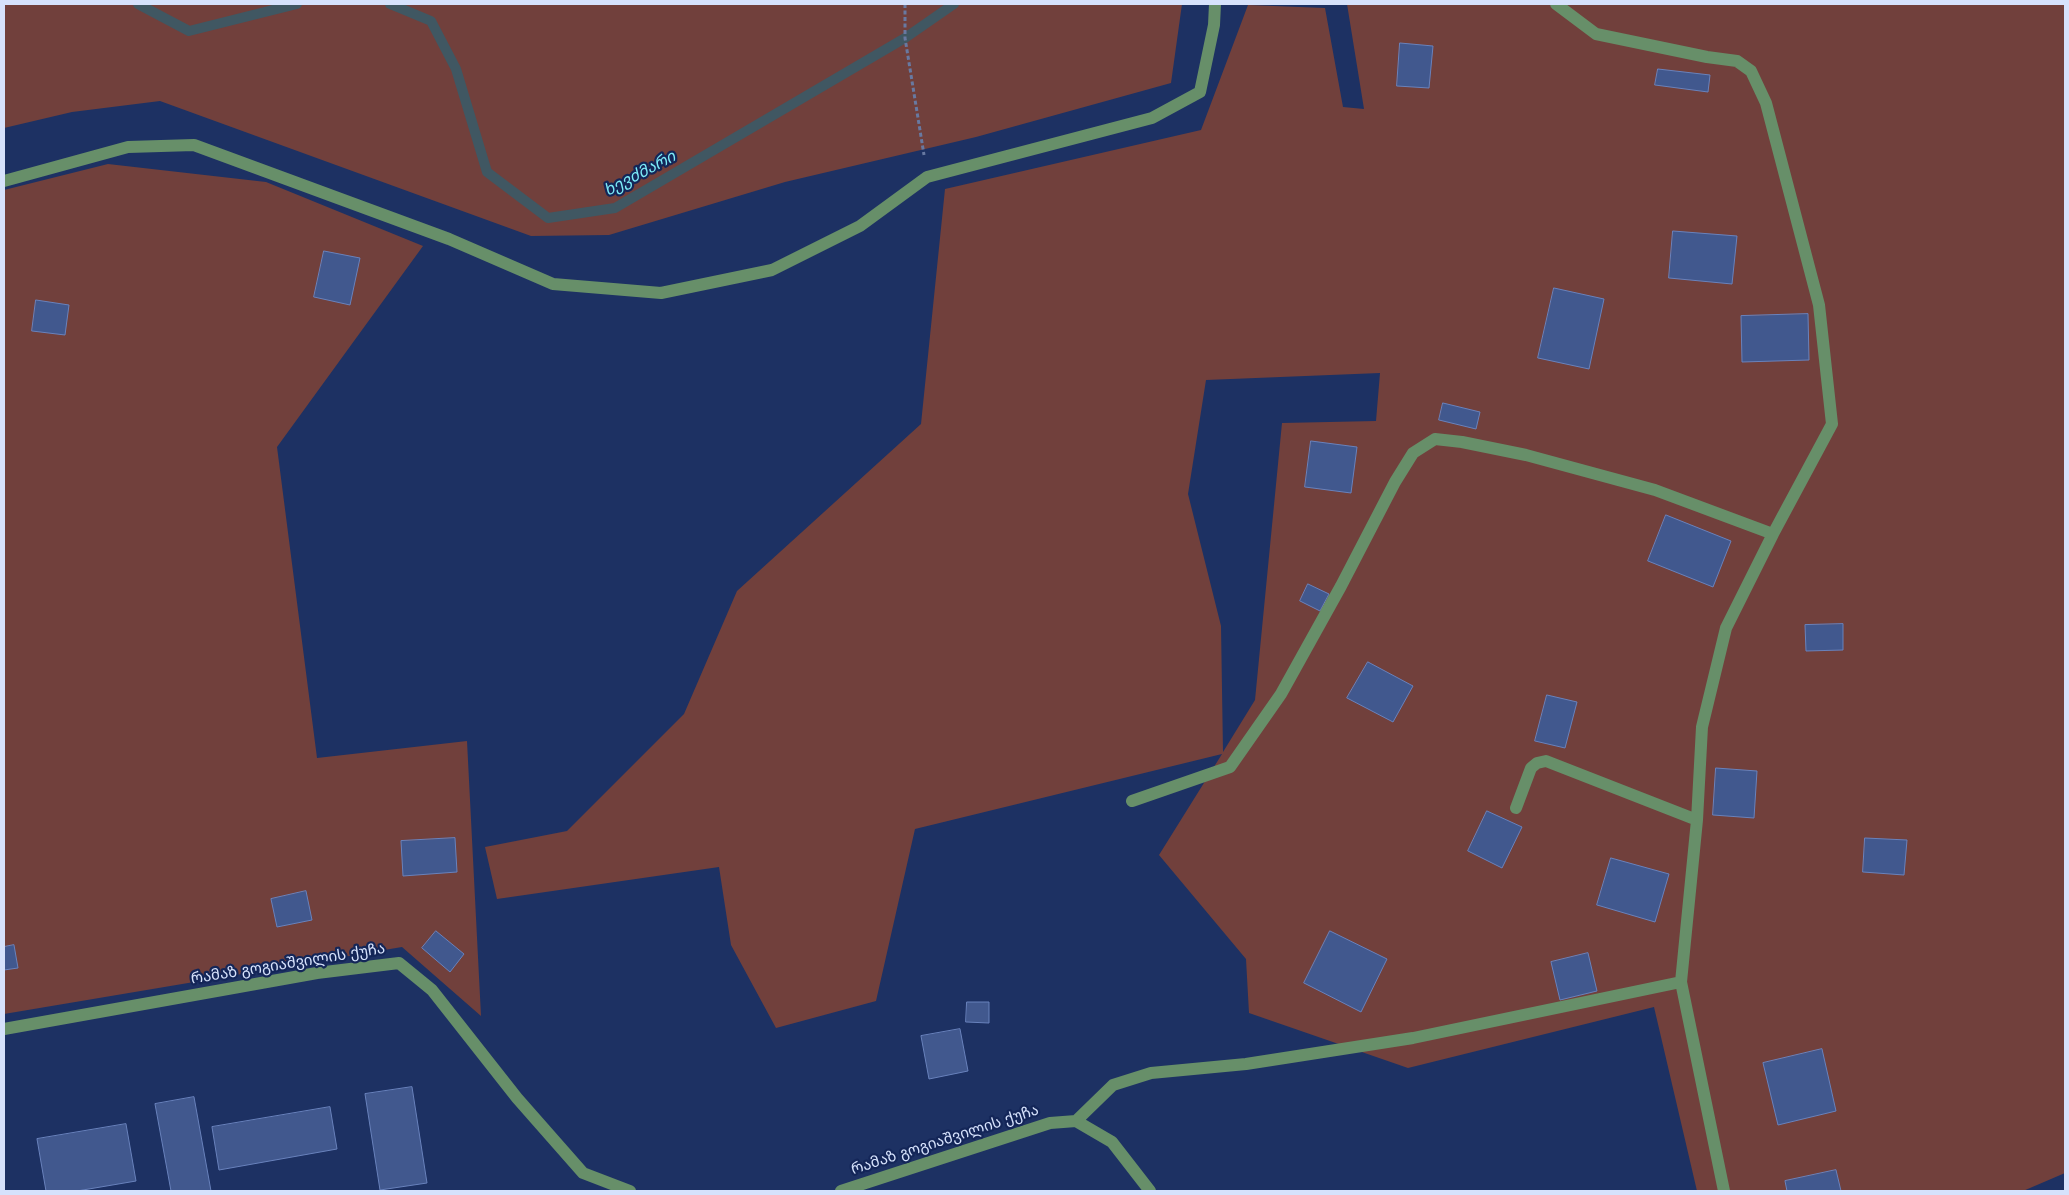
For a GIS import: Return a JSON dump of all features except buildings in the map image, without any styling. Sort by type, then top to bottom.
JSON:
[{"type":"street","points":[[4,181],[128,147],[194,145],[449,239],[553,284],[661,293],[772,270],[860,226],[927,177],[1152,118],[1200,92],[1214,24],[1215,4]]},
{"type":"street","points":[[1556,4],[1596,34],[1707,58],[1737,61],[1751,71],[1766,102],[1819,305],[1832,424],[1773,534],[1726,628],[1702,727],[1697,820],[1681,982],[1724,1191]]},
{"type":"street","points":[[1132,801],[1230,767],[1281,694],[1341,586],[1395,482],[1413,453],[1435,439],[1462,442],[1526,455],[1655,490],[1773,534]]},
{"type":"street","points":[[1516,808],[1531,768],[1537,763],[1546,761],[1697,820]]},
{"type":"street","name":"რამაზ გოგიაშვილის ქუჩა","points":[[4,1029],[318,973],[400,963],[432,990],[517,1098],[583,1173],[630,1191]]},
{"type":"street","points":[[1150,1191],[1112,1142],[1076,1121],[1113,1085],[1151,1073],[1246,1064],[1413,1038],[1681,982]]},
{"type":"street","name":"რამაზ გოგიაშვილის ქუჩა","points":[[841,1191],[1050,1122],[1076,1121]]},
{"type":"path","points":[[905,4],[905,38],[927,177]]},
{"type":"shaded area","points":[[4,4],[1182,4],[1171,83],[976,137],[785,182],[609,235],[531,236],[160,101],[72,112],[4,128]]},
{"type":"shaded area","points":[[1347,4],[2065,4],[2065,1173],[2023,1191],[1697,1191],[1654,1007],[1408,1068],[1249,1013],[1246,959],[1159,855],[1222,754],[915,829],[876,1001],[776,1028],[731,945],[719,867],[497,899],[485,847],[567,831],[684,714],[737,591],[921,424],[945,189],[1201,130],[1248,5],[1325,8],[1343,107],[1364,109]],"holes":[[[1380,373],[1376,421],[1282,423],[1255,700],[1223,752],[1221,626],[1188,494],[1206,380]]]},
{"type":"shaded area","points":[[108,164],[266,182],[423,246],[277,447],[317,758],[467,741],[481,1016],[402,947],[4,1014],[4,190]]},
{"type":"waterway","name":"ხევძმარი","points":[[138,4],[189,31],[297,4]]},
{"type":"waterway","name":"ხევძმარი","points":[[390,4],[431,21],[456,69],[487,172],[548,218],[615,208],[905,38],[954,4]]}]
